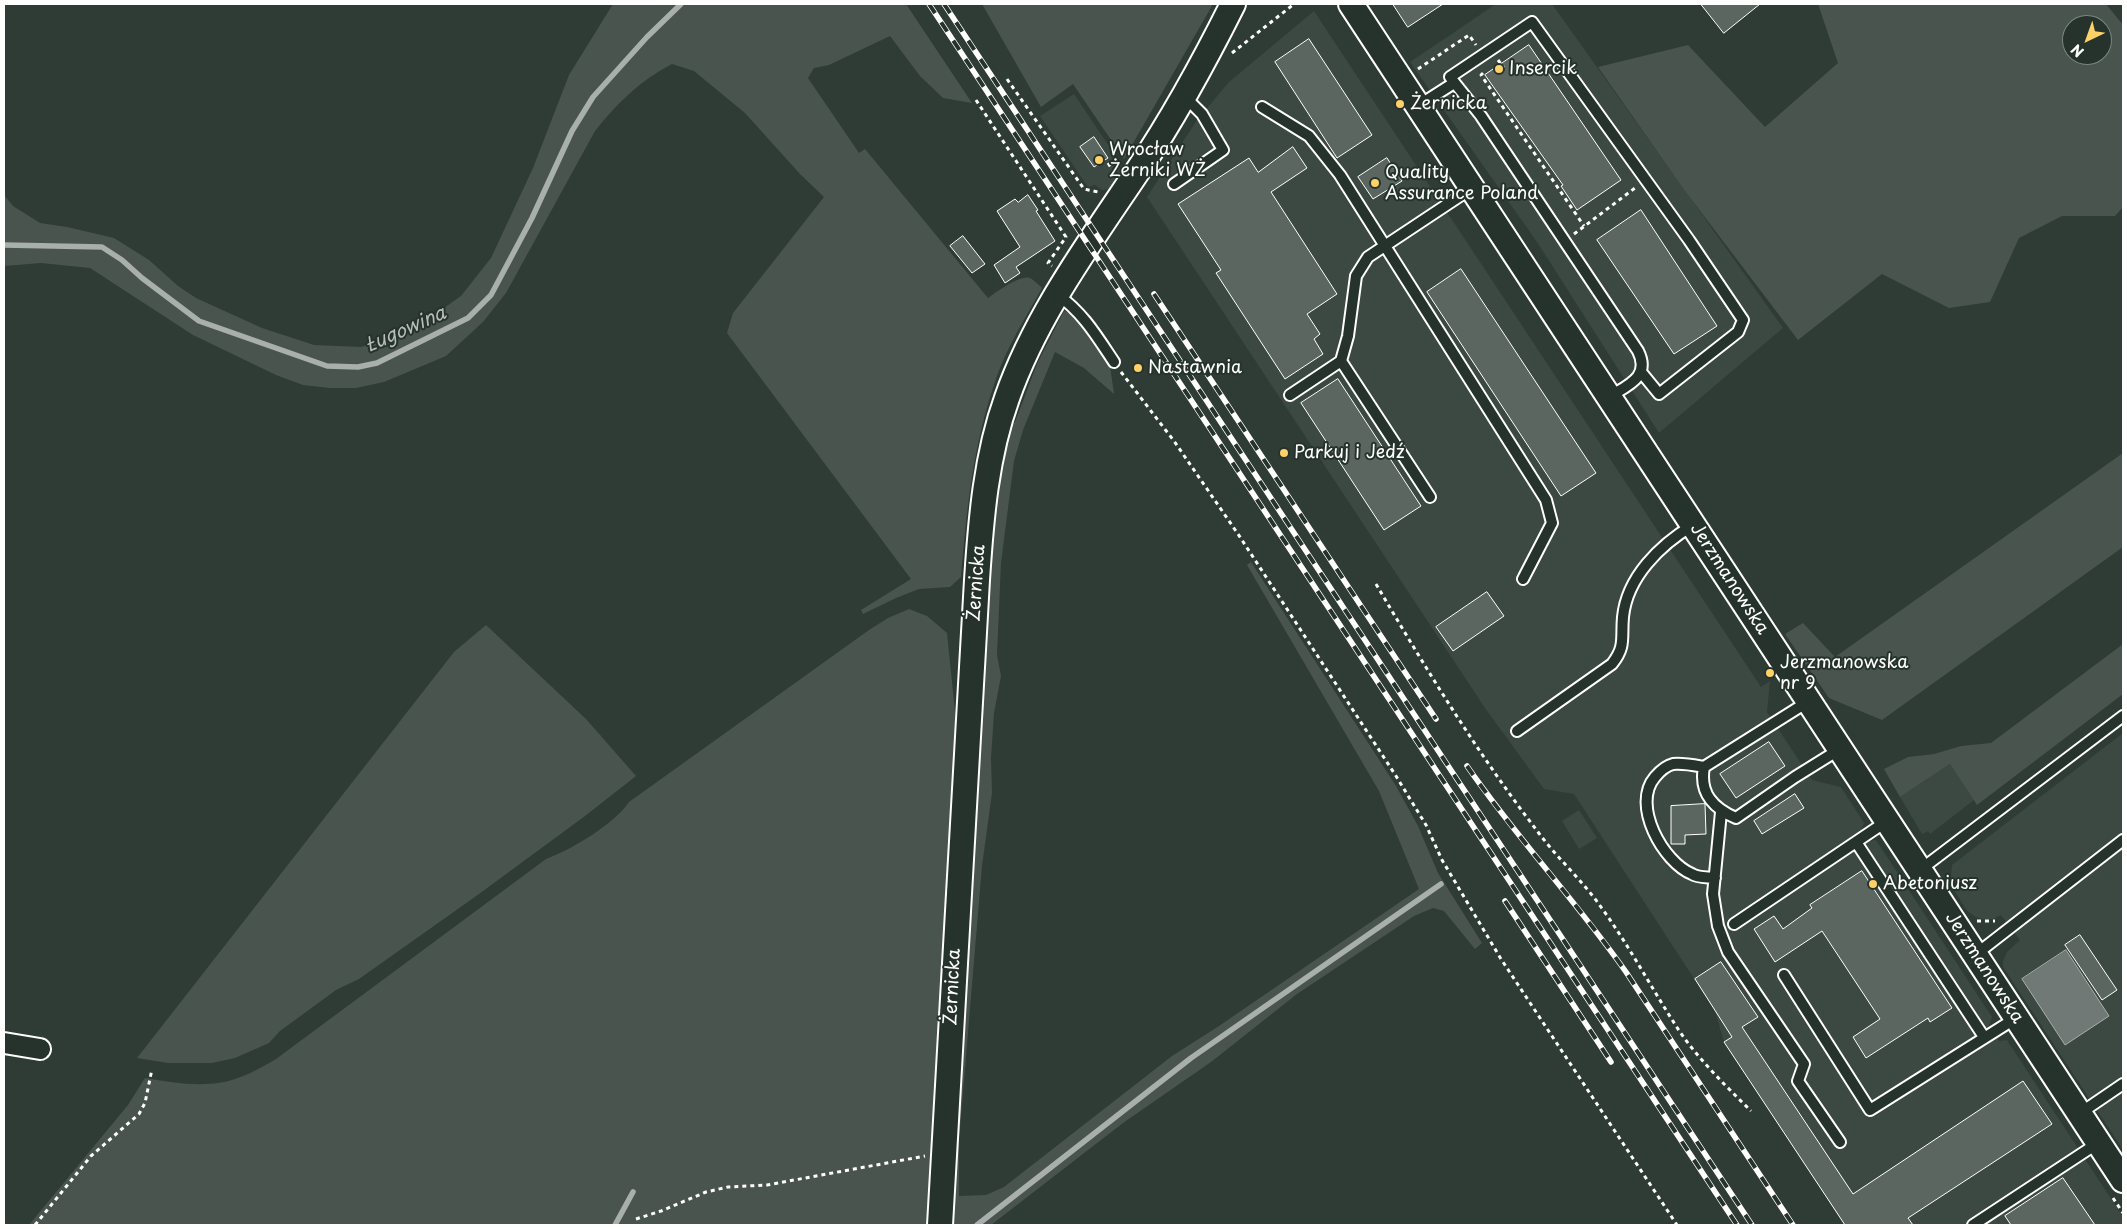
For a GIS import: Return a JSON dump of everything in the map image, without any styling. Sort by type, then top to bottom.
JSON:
[{"type":"street","name":"Żernicka","points":[[940,1225],[977,580],[986,479],[996,431],[1023,357],[1057,294],[1140,167],[1183,95],[1233,4]]},
{"type":"street","name":"Jerzmanowska","points":[[1351,4],[2098,1143],[2119,1167]]},
{"type":"street","points":[[4,1043],[40,1049]]},
{"type":"lane","points":[[1609,398],[1636,378],[1641,372],[1643,360],[1481,116],[1450,76],[1532,22],[1689,240],[1743,320],[1738,332],[1659,394],[1641,372]]},
{"type":"lane","points":[[1418,106],[1454,83]]},
{"type":"lane","points":[[1174,184],[1223,150],[1202,114],[1183,95]]},
{"type":"lane","points":[[1262,107],[1309,136],[1340,175],[1546,500],[1552,523],[1523,579]]},
{"type":"lane","points":[[1290,396],[1341,362],[1348,336],[1356,276],[1368,257],[1472,188]]},
{"type":"lane","points":[[1057,294],[1074,306],[1083,316],[1114,362]]},
{"type":"lane","points":[[1341,362],[1430,497]]},
{"type":"lane","points":[[1517,731],[1612,664],[1620,653],[1627,599],[1636,579],[1651,559],[1693,525]]},
{"type":"lane","points":[[1714,878],[1697,876],[1680,868],[1669,856],[1657,838],[1648,818],[1645,806],[1650,783],[1667,766],[1683,763],[1704,767],[1809,701]]},
{"type":"lane","points":[[1920,870],[2123,716]]},
{"type":"lane","points":[[1704,767],[1701,780],[1708,798],[1721,812],[1736,818],[1795,777],[1840,749]]},
{"type":"lane","points":[[1721,812],[1713,894],[1718,926],[1728,952],[1804,1064],[1798,1081],[1840,1142]]},
{"type":"lane","points":[[1734,924],[1887,821]]},
{"type":"lane","points":[[1975,955],[2123,840]]},
{"type":"lane","points":[[1856,842],[1984,1037]]},
{"type":"lane","points":[[1784,975],[1870,1110],[2016,1018]]},
{"type":"lane","points":[[2079,1114],[2123,1084]]},
{"type":"lane","points":[[1973,1225],[2098,1143]]},
{"type":"path","points":[[1236,50],[1294,4]]},
{"type":"path","points":[[1411,74],[1469,34],[1483,55]]},
{"type":"path","points":[[1481,75],[1584,226]]},
{"type":"path","points":[[1007,79],[1084,189],[1095,190],[1101,194]]},
{"type":"path","points":[[976,100],[1066,237]]},
{"type":"path","points":[[1564,240],[1645,180]]},
{"type":"path","points":[[1114,362],[1174,441],[1238,534],[1396,776],[1426,824],[1442,860],[1501,959],[1677,1225]]},
{"type":"path","points":[[1376,584],[1432,679],[1536,831],[1556,856],[1588,890],[1613,924],[1681,1033],[1715,1075],[1751,1111]]},
{"type":"path","points":[[35,1225],[91,1156],[139,1114],[145,1103],[152,1069]]},
{"type":"path","points":[[636,1218],[661,1211],[706,1192],[728,1187],[767,1185],[818,1174],[944,1155]]},
{"type":"shaded area","points":[[613,4],[906,4],[972,103],[943,98],[920,76],[890,36],[829,65],[814,68],[808,78],[859,153],[865,149],[988,298],[1009,284],[1026,277],[1032,279],[1042,288],[1006,353],[989,401],[972,475],[961,577],[950,587],[919,589],[863,614],[861,610],[911,579],[727,333],[733,313],[824,197],[800,174],[745,113],[694,71],[672,64],[650,77],[612,111],[595,131],[506,293],[483,322],[446,356],[384,382],[356,388],[303,385],[276,375],[193,335],[90,268],[41,263],[4,266],[4,195],[13,206],[40,223],[114,238],[149,260],[178,286],[196,298],[262,328],[314,345],[361,347],[413,330],[461,296],[491,258],[533,168],[569,75]]},
{"type":"shaded area","points":[[982,4],[1213,4],[1124,159],[1073,84],[1041,107]]},
{"type":"shaded area","points":[[1496,4],[1552,4],[1783,328],[1659,433],[1537,242],[1410,62]]},
{"type":"shaded area","points":[[1818,4],[2106,4],[2123,25],[2123,207],[2115,216],[2062,216],[2019,238],[1990,302],[1949,308],[1882,274],[1798,340],[1685,191],[1598,67],[1688,45],[1765,127],[1838,63]]},
{"type":"shaded area","points":[[1314,11],[1761,687],[1770,681],[1767,712],[1812,780],[1841,787],[1864,823],[1861,832],[1867,841],[1876,840],[1992,1017],[1989,1026],[1999,1041],[2007,1040],[2123,1217],[2123,1225],[1845,1225],[1724,1042],[1715,1011],[1574,794],[1544,789],[1485,708],[1147,197],[1197,120],[1229,82]]},
{"type":"shaded area","points":[[1074,94],[1123,167],[1109,189],[1102,190],[1095,185],[1088,187],[1040,116]]},
{"type":"shaded area","points":[[1064,311],[1073,314],[1110,366],[1114,394],[1084,368],[1055,352],[1023,430],[1014,461],[1001,563],[997,655],[1001,676],[994,713],[991,758],[992,793],[982,866],[959,1140],[959,1196],[986,1195],[1004,1187],[1172,1056],[1419,889],[1379,791],[1247,565],[1251,562],[1396,786],[1418,826],[1438,873],[1482,943],[1475,949],[1444,911],[1433,908],[1414,916],[1297,994],[1211,1062],[1123,1123],[991,1225],[951,1225],[992,507],[1008,425],[1015,422],[1037,364]]},
{"type":"shaded area","points":[[2123,453],[2123,547],[1882,720],[1829,698],[1785,634],[1803,623],[1835,657]]},
{"type":"shaded area","points":[[909,609],[927,616],[947,633],[958,741],[928,1225],[29,1225],[128,1105],[145,1078],[180,1083],[215,1083],[243,1076],[276,1059],[546,859],[567,849],[603,827],[629,802],[869,630],[888,618]]},
{"type":"shaded area","points":[[486,625],[586,719],[636,776],[479,894],[359,979],[336,990],[280,1031],[269,1043],[235,1058],[212,1063],[168,1063],[137,1058],[454,652]]},
{"type":"shaded area","points":[[2123,644],[2123,694],[1977,805],[1950,764],[1900,797],[1884,769],[1908,757],[1934,754],[1961,746],[1991,743]]},
{"type":"shaded area","points":[[2123,733],[2123,1150],[2003,967],[2003,961],[2007,952],[2020,940],[2001,915],[1993,919],[1983,919],[1967,911],[1950,884],[1952,865]]},
{"type":"shaded area","points":[[1950,764],[1974,800],[1930,834],[1928,831],[1922,834],[1900,797]]},
{"type":"shaded area","points":[[1579,810],[1597,838],[1579,849],[1562,821]]},
{"type":"shaded area","points":[[2066,950],[2109,1016],[2065,1045],[2022,979]]},
{"type":"building","points":[[1393,4],[1443,4],[1408,27]]},
{"type":"building","points":[[1701,4],[1760,4],[1724,33]]},
{"type":"building","points":[[1309,39],[1372,135],[1337,158],[1275,62]]},
{"type":"building","points":[[1529,45],[1621,180],[1577,210],[1561,186],[1563,185],[1485,75]]},
{"type":"building","points":[[1094,137],[1108,158],[1094,167],[1080,147]]},
{"type":"building","points":[[1293,147],[1307,168],[1271,192],[1337,294],[1307,314],[1320,334],[1314,339],[1323,354],[1285,379],[1216,273],[1221,270],[1178,204],[1249,158],[1258,172]]},
{"type":"building","points":[[1387,158],[1402,181],[1373,199],[1358,177]]},
{"type":"building","points":[[1028,195],[1055,241],[1016,267],[1020,273],[1005,283],[994,265],[1020,247],[997,211],[1015,199],[1018,202]]},
{"type":"building","points":[[1641,210],[1717,326],[1674,354],[1597,240]]},
{"type":"building","points":[[963,236],[985,264],[972,273],[950,246]]},
{"type":"building","points":[[1461,269],[1596,473],[1561,496],[1427,292]]},
{"type":"building","points":[[1338,379],[1421,506],[1384,530],[1301,403]]},
{"type":"building","points":[[1487,592],[1504,616],[1453,651],[1436,627]]},
{"type":"building","points":[[1769,742],[1785,766],[1736,798],[1720,774]]},
{"type":"building","points":[[1795,794],[1804,808],[1762,834],[1754,821]]},
{"type":"building","points":[[1705,804],[1706,834],[1685,835],[1685,844],[1671,844],[1671,806]]},
{"type":"building","points":[[1862,871],[1952,1008],[1930,1022],[1928,1018],[1866,1058],[1853,1037],[1880,1019],[1822,931],[1775,962],[1754,929],[1774,916],[1783,929],[1812,908],[1810,905]]},
{"type":"building","points":[[2080,935],[2117,990],[2102,1000],[2065,945]]},
{"type":"building","points":[[1721,962],[1758,1017],[1742,1027],[1853,1194],[2023,1081],[2052,1124],[1908,1218],[1913,1225],[1845,1225],[1724,1042],[1732,1037],[1695,979]]},
{"type":"building","points":[[2063,1178],[2095,1225],[2011,1225],[2005,1216]]},
{"type":"waterway","name":"Ługowina","points":[[4,245],[102,247],[122,260],[142,278],[199,321],[327,366],[358,367],[377,363],[468,318],[491,295],[532,218],[572,131],[593,97],[647,37],[681,4]]},
{"type":"waterway","points":[[977,1225],[1191,1058],[1441,884]]},
{"type":"waterway","points":[[615,1225],[633,1192]]},
{"type":"railway","points":[[929,4],[1737,1225]]},
{"type":"railway","points":[[944,4],[1752,1225]]},
{"type":"railway","points":[[1154,294],[1436,719]]},
{"type":"railway","points":[[1467,766],[1505,818],[1626,972],[1793,1225]]},
{"type":"railway","points":[[1505,901],[1611,1062]]},
{"type":"place","name":"Insercik","points":[[1499,69]]},
{"type":"place","name":"Żernicka","points":[[1400,104]]},
{"type":"place","name":"Wrocław Żerniki WŻ","points":[[1099,160]]},
{"type":"place","name":"Quality Assurance Poland","points":[[1375,183]]},
{"type":"place","name":"Nastawnia","points":[[1138,368]]},
{"type":"place","name":"Parkuj i Jedź","points":[[1284,453]]},
{"type":"place","name":"Jerzmanowska nr 9","points":[[1770,673]]},
{"type":"place","name":"Abetoniusz","points":[[1873,884]]}]
